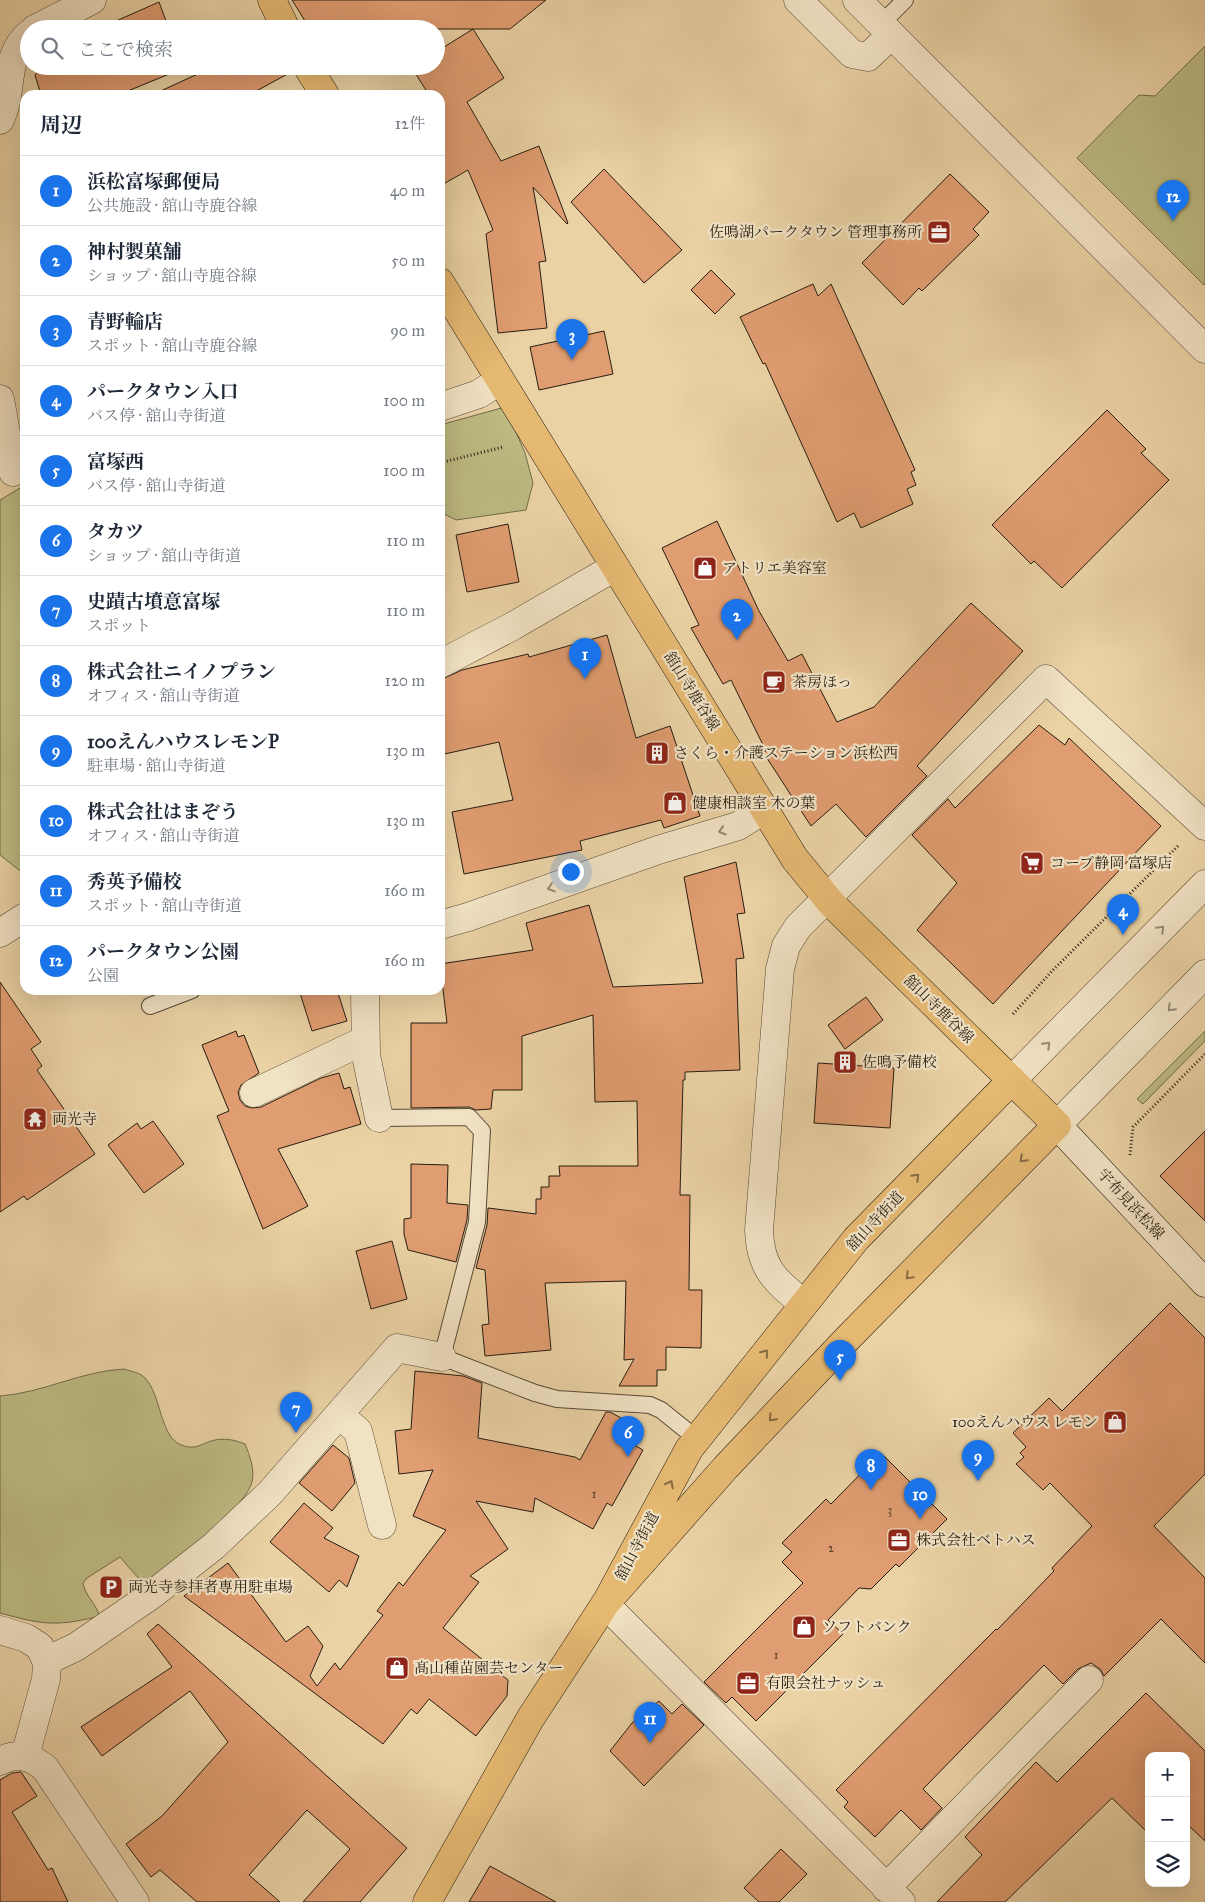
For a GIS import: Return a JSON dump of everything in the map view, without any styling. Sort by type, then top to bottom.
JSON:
[{"type":"main road","points":[[272,0],[282,20]]},
{"type":"main road","points":[[313,75],[322,90]]},
{"type":"main road","name":"舘山寺鹿谷線","points":[[445,290],[795,859],[827,899],[1057,1125]]},
{"type":"main road","name":"舘山寺街道","points":[[427,1902],[530,1720],[605,1604],[689,1449],[856,1239],[1012,1080]]},
{"type":"main road","name":"舘山寺街道","points":[[605,1604],[726,1467],[840,1345],[1057,1125]]},
{"type":"street","points":[[53,20],[92,0]]},
{"type":"street","points":[[798,0],[852,54],[868,57],[886,29]]},
{"type":"street","points":[[857,0],[1205,349]]},
{"type":"street","points":[[0,120],[8,93],[13,55],[20,43]]},
{"type":"street","points":[[445,405],[479,394],[500,380]]},
{"type":"street","points":[[0,399],[13,473]]},
{"type":"street","points":[[445,661],[513,626],[615,567]]},
{"type":"street","points":[[804,1304],[779,1284],[766,1268],[760,1249],[759,1230],[780,968],[786,946],[798,927],[1046,678],[1203,825]]},
{"type":"street","points":[[445,923],[468,917],[658,850],[738,826],[765,809]]},
{"type":"street","name":"舘山寺街道","points":[[1012,1080],[1205,884]]},
{"type":"street","points":[[0,933],[20,920]]},
{"type":"street","name":"舘山寺街道","points":[[1057,1125],[1205,974]]},
{"type":"street","points":[[365,995],[365,1040],[379,1118]]},
{"type":"street","points":[[254,1093],[365,1040]]},
{"type":"street","name":"宇布見浜松線","points":[[1057,1125],[1205,1283]]},
{"type":"street","points":[[46,1661],[76,1648],[153,1594],[214,1546],[270,1493],[340,1416],[397,1348],[442,1357]]},
{"type":"street","points":[[340,1416],[358,1431],[382,1525]]},
{"type":"street","points":[[605,1604],[894,1895],[1089,1680]]},
{"type":"street","points":[[0,1630],[26,1638],[40,1647],[46,1661],[46,1679],[13,1758],[33,1758],[45,1768],[135,1902]]},
{"type":"lane","points":[[886,29],[905,0]]},
{"type":"lane","points":[[150,1006],[179,995]]},
{"type":"lane","points":[[379,1118],[469,1117],[482,1131],[477,1222],[442,1357],[535,1393],[557,1399],[650,1405],[661,1410],[697,1439]]},
{"type":"path","points":[[445,463],[510,446],[532,432]]},
{"type":"path","points":[[1013,1014],[1052,971],[1203,825]]},
{"type":"path","points":[[1129,1160],[1133,1126],[1205,1054]]},
{"type":"shaded area","points":[[1205,46],[1204,285],[1077,158],[1139,95],[1155,96]]},
{"type":"shaded area","points":[[505,407],[525,453],[533,483],[526,510],[456,520],[445,514],[445,424]]},
{"type":"shaded area","points":[[20,488],[20,871],[0,855],[0,500]]},
{"type":"shaded area","points":[[1205,1031],[1205,1041],[1143,1104],[1137,1099]]},
{"type":"shaded area","points":[[124,1369],[138,1373],[145,1378],[154,1394],[169,1433],[181,1445],[195,1447],[210,1441],[223,1439],[245,1444],[253,1469],[251,1485],[234,1509],[220,1522],[146,1582],[140,1580],[120,1557],[87,1578],[83,1583],[99,1614],[96,1617],[69,1622],[48,1623],[26,1620],[0,1613],[0,1396],[31,1391],[93,1374]]},
{"type":"building","points":[[292,0],[546,0],[510,29],[445,29],[445,20],[304,20]]},
{"type":"building","points":[[159,2],[166,20],[118,20]]},
{"type":"building","points":[[473,29],[504,78],[467,102],[501,161],[539,146],[568,223],[533,187],[546,261],[539,262],[547,328],[498,333],[486,234],[493,230],[468,170],[445,183],[445,90],[426,90],[416,75],[445,75],[445,46]]},
{"type":"building","points":[[35,75],[167,75],[130,90],[40,90]]},
{"type":"building","points":[[195,75],[286,75],[258,90],[163,90]]},
{"type":"building","points":[[604,169],[682,250],[644,283],[571,202]]},
{"type":"building","name":"佐鳴湖パークタウン 管理事務所","points":[[950,174],[989,212],[973,229],[979,235],[922,291],[919,288],[903,305],[862,263]]},
{"type":"building","points":[[711,270],[735,294],[715,314],[691,290]]},
{"type":"building","points":[[813,284],[818,296],[831,284],[915,470],[911,472],[916,485],[907,489],[913,504],[861,528],[854,513],[837,522],[765,363],[763,364],[740,317]]},
{"type":"building","points":[[604,331],[613,374],[539,390],[530,347]]},
{"type":"building","points":[[1107,410],[1146,449],[1141,453],[1169,480],[1062,588],[1034,561],[1031,564],[992,525]]},
{"type":"building","points":[[717,521],[759,611],[788,661],[802,654],[837,722],[874,707],[971,603],[1023,651],[917,766],[927,776],[866,837],[836,804],[811,826],[763,752],[766,751],[731,680],[723,684],[691,628],[699,625],[662,548]]},
{"type":"building","points":[[508,524],[519,582],[467,592],[456,535]]},
{"type":"building","points":[[607,635],[636,738],[670,726],[700,816],[664,828],[661,820],[580,841],[582,850],[464,874],[452,812],[513,800],[499,742],[445,754],[445,678],[462,670],[528,654],[529,657]]},
{"type":"building","name":"コープ静岡 富塚店","points":[[1039,725],[1065,745],[1069,738],[1161,826],[993,1004],[917,930],[957,883],[912,835],[948,799],[955,808]]},
{"type":"building","points":[[736,862],[745,913],[737,914],[744,958],[736,959],[740,1070],[685,1072],[685,1080],[683,1080],[680,1195],[690,1195],[689,1290],[702,1290],[701,1348],[666,1347],[666,1370],[657,1370],[657,1386],[619,1386],[634,1359],[624,1360],[626,1281],[545,1283],[551,1350],[485,1356],[482,1325],[489,1324],[485,1270],[476,1268],[487,1225],[488,1208],[536,1214],[536,1199],[541,1199],[541,1187],[549,1187],[549,1176],[560,1176],[559,1166],[638,1166],[637,1101],[595,1102],[593,1015],[522,1036],[522,1090],[493,1090],[491,1109],[476,1110],[469,1107],[411,1108],[411,1023],[447,1023],[444,995],[445,963],[533,950],[526,923],[589,905],[613,987],[703,983],[684,877]]},
{"type":"building","name":"両光寺","points":[[0,982],[41,1042],[31,1049],[42,1066],[37,1070],[95,1154],[27,1200],[24,1196],[0,1212]]},
{"type":"building","points":[[301,995],[339,995],[347,1021],[312,1031]]},
{"type":"building","points":[[866,997],[883,1020],[845,1049],[828,1025]]},
{"type":"building","points":[[236,1031],[238,1037],[244,1035],[259,1073],[241,1085],[238,1092],[240,1100],[245,1106],[252,1108],[261,1107],[321,1078],[339,1073],[344,1089],[350,1087],[361,1124],[278,1149],[308,1206],[263,1229],[217,1116],[229,1111],[202,1045]]},
{"type":"building","name":"佐鳴予備校","points":[[818,1063],[894,1068],[890,1128],[814,1123]]},
{"type":"building","points":[[153,1121],[184,1164],[144,1193],[108,1145],[137,1123],[141,1129]]},
{"type":"building","points":[[1205,1131],[1205,1221],[1160,1176]]},
{"type":"building","points":[[411,1164],[448,1165],[447,1203],[468,1205],[467,1220],[456,1262],[408,1250],[404,1234],[404,1219],[411,1218]]},
{"type":"building","points":[[392,1241],[407,1299],[371,1309],[356,1251]]},
{"type":"building","points":[[1170,1303],[1205,1338],[1205,1474],[1154,1526],[1205,1578],[1205,1663],[1161,1619],[1104,1676],[1100,1669],[1091,1663],[1078,1669],[1063,1684],[1044,1665],[923,1789],[942,1808],[921,1830],[901,1810],[875,1837],[844,1807],[848,1802],[836,1790],[997,1630],[1054,1571],[1052,1568],[1092,1526],[1050,1483],[1043,1490],[1016,1464],[1024,1457],[1020,1453],[1026,1447],[1013,1433],[1049,1398],[1062,1411]]},
{"type":"building","points":[[415,1371],[463,1376],[482,1383],[478,1438],[575,1457],[580,1460],[606,1412],[610,1412],[634,1425],[625,1440],[643,1450],[612,1506],[607,1503],[593,1529],[535,1498],[533,1512],[476,1501],[508,1549],[470,1576],[479,1582],[443,1628],[508,1680],[507,1696],[476,1736],[429,1699],[417,1714],[411,1709],[383,1744],[184,1596],[228,1563],[286,1642],[308,1626],[323,1646],[310,1676],[317,1686],[335,1663],[340,1670],[383,1615],[377,1611],[399,1582],[403,1586],[446,1530],[413,1516],[433,1470],[399,1474],[395,1431],[411,1429]]},
{"type":"building","points":[[333,1445],[349,1458],[355,1483],[332,1511],[299,1483]]},
{"type":"building","points":[[881,1453],[947,1519],[899,1567],[896,1564],[871,1589],[859,1588],[828,1620],[843,1634],[756,1721],[732,1697],[726,1703],[704,1682],[803,1583],[782,1562],[792,1552],[782,1543],[826,1499],[831,1504]]},
{"type":"building","points":[[304,1503],[333,1528],[324,1538],[359,1556],[347,1587],[339,1580],[329,1592],[270,1542]]},
{"type":"building","points":[[158,1624],[407,1848],[360,1902],[303,1902],[350,1849],[307,1810],[249,1875],[280,1902],[197,1902],[160,1870],[151,1877],[126,1844],[162,1816],[228,1742],[190,1691],[102,1756],[81,1727],[172,1667],[147,1634]]},
{"type":"building","points":[[1146,1693],[1205,1751],[1205,1841],[1190,1827],[1190,1752],[1145,1752],[1145,1830],[1112,1798],[1005,1902],[937,1902],[982,1855],[965,1837],[1036,1762],[1057,1782]]},
{"type":"building","points":[[659,1701],[672,1714],[682,1704],[704,1725],[644,1786],[610,1751],[632,1723]]},
{"type":"building","points":[[21,1772],[37,1796],[12,1812],[48,1870],[52,1868],[68,1902],[0,1902],[0,1780],[12,1773]]},
{"type":"building","points":[[781,1849],[807,1874],[779,1902],[759,1902],[744,1888]]},
{"type":"building","points":[[490,1866],[556,1902],[469,1902]]},
{"type":"place","name":"パークタウン公園","points":[[1173,221]]},
{"type":"place","name":"佐鳴湖パークタウン 管理事務所","points":[[939,232]]},
{"type":"place","name":"青野輪店","points":[[572,360]]},
{"type":"place","name":"アトリエ美容室","points":[[705,568]]},
{"type":"place","name":"神村製菓舗","points":[[737,640]]},
{"type":"place","name":"浜松富塚郵便局","points":[[585,679]]},
{"type":"place","name":"茶房ほっ","points":[[774,682]]},
{"type":"place","name":"さくら・介護ステーション浜松西","points":[[657,753]]},
{"type":"place","name":"健康相談室 木の葉","points":[[675,803]]},
{"type":"place","name":"コープ静岡 富塚店","points":[[1032,863]]},
{"type":"place","name":"パークタウン入口","points":[[1123,935]]},
{"type":"place","name":"佐鳴予備校","points":[[845,1062]]},
{"type":"place","name":"両光寺","points":[[35,1119]]},
{"type":"place","name":"富塚西","points":[[840,1381]]},
{"type":"place","name":"100えんハウス レモン","points":[[1115,1422]]},
{"type":"place","name":"史蹟古墳意富塚","points":[[296,1433]]},
{"type":"place","name":"タカツ","points":[[628,1457]]},
{"type":"place","name":"100えんハウスレモンP","points":[[978,1481]]},
{"type":"place","name":"株式会社ニイノプラン","points":[[871,1490]]},
{"type":"place","name":"株式会社はまぞう","points":[[920,1519]]},
{"type":"place","name":"株式会社ベトハス","points":[[899,1540]]},
{"type":"place","name":"両光寺参拝者専用駐車場","points":[[111,1587]]},
{"type":"place","name":"ソフトバンク","points":[[804,1627]]},
{"type":"place","name":"髙山種苗園芸センター","points":[[397,1668]]},
{"type":"place","name":"有限会社ナッシュ","points":[[748,1683]]},
{"type":"place","name":"秀英予備校","points":[[650,1743]]}]
